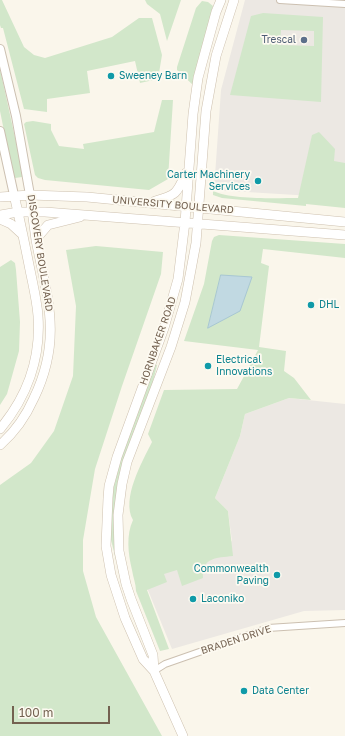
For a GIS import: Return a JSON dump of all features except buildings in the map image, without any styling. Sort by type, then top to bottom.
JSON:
[{"type":"main road","name":"HORNBAKER ROAD","points":[[154,670],[143,659],[125,618],[112,580],[106,546],[108,498],[112,473],[118,451],[164,328],[178,279],[185,222],[193,114],[198,78],[216,12],[221,0]]},
{"type":"main road","name":"HORNBAKER ROAD","points":[[183,736],[154,670],[153,655],[130,599],[122,567],[118,538],[119,502],[130,454],[171,347],[185,302],[198,223],[203,135],[207,103],[216,56],[234,0]]},
{"type":"main road","points":[[150,203],[176,193],[189,166]]},
{"type":"main road","name":"DISCOVERY BOULEVARD","points":[[0,444],[22,420],[37,393],[50,349],[51,329],[47,294],[36,239],[30,195]]},
{"type":"main road","name":"UNIVERSITY BOULEVARD","points":[[0,197],[57,195],[345,222]]},
{"type":"main road","name":"DISCOVERY BOULEVARD","points":[[0,429],[13,413],[26,388],[35,361],[38,334],[37,306],[14,196]]},
{"type":"main road","name":"UNIVERSITY BOULEVARD","points":[[0,215],[18,212],[85,215],[345,235]]},
{"type":"main road","points":[[36,239],[48,225],[85,215]]},
{"type":"main road","points":[[0,219],[11,224],[23,235]]},
{"type":"main road","points":[[26,388],[37,393]]},
{"type":"street","points":[[280,0],[345,4]]},
{"type":"street","name":"DISCOVERY BOULEVARD","points":[[0,50],[16,116],[30,195]]},
{"type":"street","name":"DISCOVERY BOULEVARD","points":[[0,131],[14,196]]},
{"type":"street","name":"BRADEN DRIVE","points":[[154,670],[164,664],[268,628],[345,623]]},
{"type":"shaded area","points":[[245,0],[345,0],[345,198],[214,190],[221,90]]},
{"type":"shaded area","points":[[289,398],[345,404],[345,610],[304,611],[172,649],[141,573],[232,541],[228,511],[215,498],[240,436],[245,414]]},
{"type":"green space","points":[[0,0],[2,0],[24,47],[34,55],[45,58],[112,37],[139,18],[152,18],[162,55],[158,79],[140,83],[135,61],[87,71],[90,93],[47,99],[47,112],[24,109],[3,28],[1,28],[0,25]]},
{"type":"green space","points":[[145,0],[181,0],[167,41],[160,14],[147,4]]},
{"type":"green space","points":[[202,1],[208,2],[213,6],[193,85],[177,70],[177,67],[196,8]]},
{"type":"green space","points":[[263,13],[323,17],[321,102],[230,95],[251,16]],"holes":[[[281,30],[314,31],[314,46],[280,45]]]},
{"type":"green space","points":[[0,69],[23,174],[22,177],[15,178],[13,175],[0,111]]},
{"type":"green space","points":[[162,100],[173,100],[168,179],[149,190],[45,180],[38,178],[35,175],[24,124],[26,122],[33,121],[51,124],[51,130],[59,146],[84,149],[83,144],[154,132]]},
{"type":"green space","points":[[319,132],[335,149],[334,161],[345,163],[345,208],[222,198],[213,195],[213,191],[231,196],[243,197],[298,198],[312,135]]},
{"type":"green space","points":[[219,235],[345,244],[345,258],[263,249],[261,263],[269,266],[259,347],[286,351],[284,371],[294,378],[311,400],[289,398],[245,414],[240,436],[215,498],[228,511],[233,556],[216,558],[208,562],[203,571],[203,578],[182,586],[177,570],[164,574],[167,582],[147,590],[169,649],[160,651],[136,591],[129,551],[129,532],[133,520],[130,511],[131,491],[138,470],[152,442],[148,434],[164,390],[237,389],[258,350],[184,341],[204,284],[212,241],[214,237]]},
{"type":"green space","points":[[96,246],[163,252],[161,274],[95,469],[83,540],[83,571],[96,617],[162,736],[0,736],[0,485],[31,463],[54,431],[73,376],[76,306],[66,250]]},
{"type":"green space","points":[[11,260],[15,263],[16,270],[20,322],[19,351],[7,394],[0,405],[0,267]]},
{"type":"green space","points":[[155,364],[157,365],[153,382],[114,527],[116,560],[109,532],[111,497],[117,468]]},
{"type":"water","points":[[221,275],[252,277],[240,311],[208,328]]},
{"type":"place","name":"Trescal","points":[[304,40]]},
{"type":"place","name":"Sweeney Barn","points":[[111,76]]},
{"type":"place","name":"Carter Machinery Services","points":[[258,181]]},
{"type":"place","name":"DHL","points":[[311,305]]},
{"type":"place","name":"Electrical Innovations","points":[[208,366]]},
{"type":"place","name":"Commonwealth Paving","points":[[277,575]]},
{"type":"place","name":"Laconiko","points":[[193,599]]},
{"type":"place","name":"Data Center","points":[[244,691]]}]
